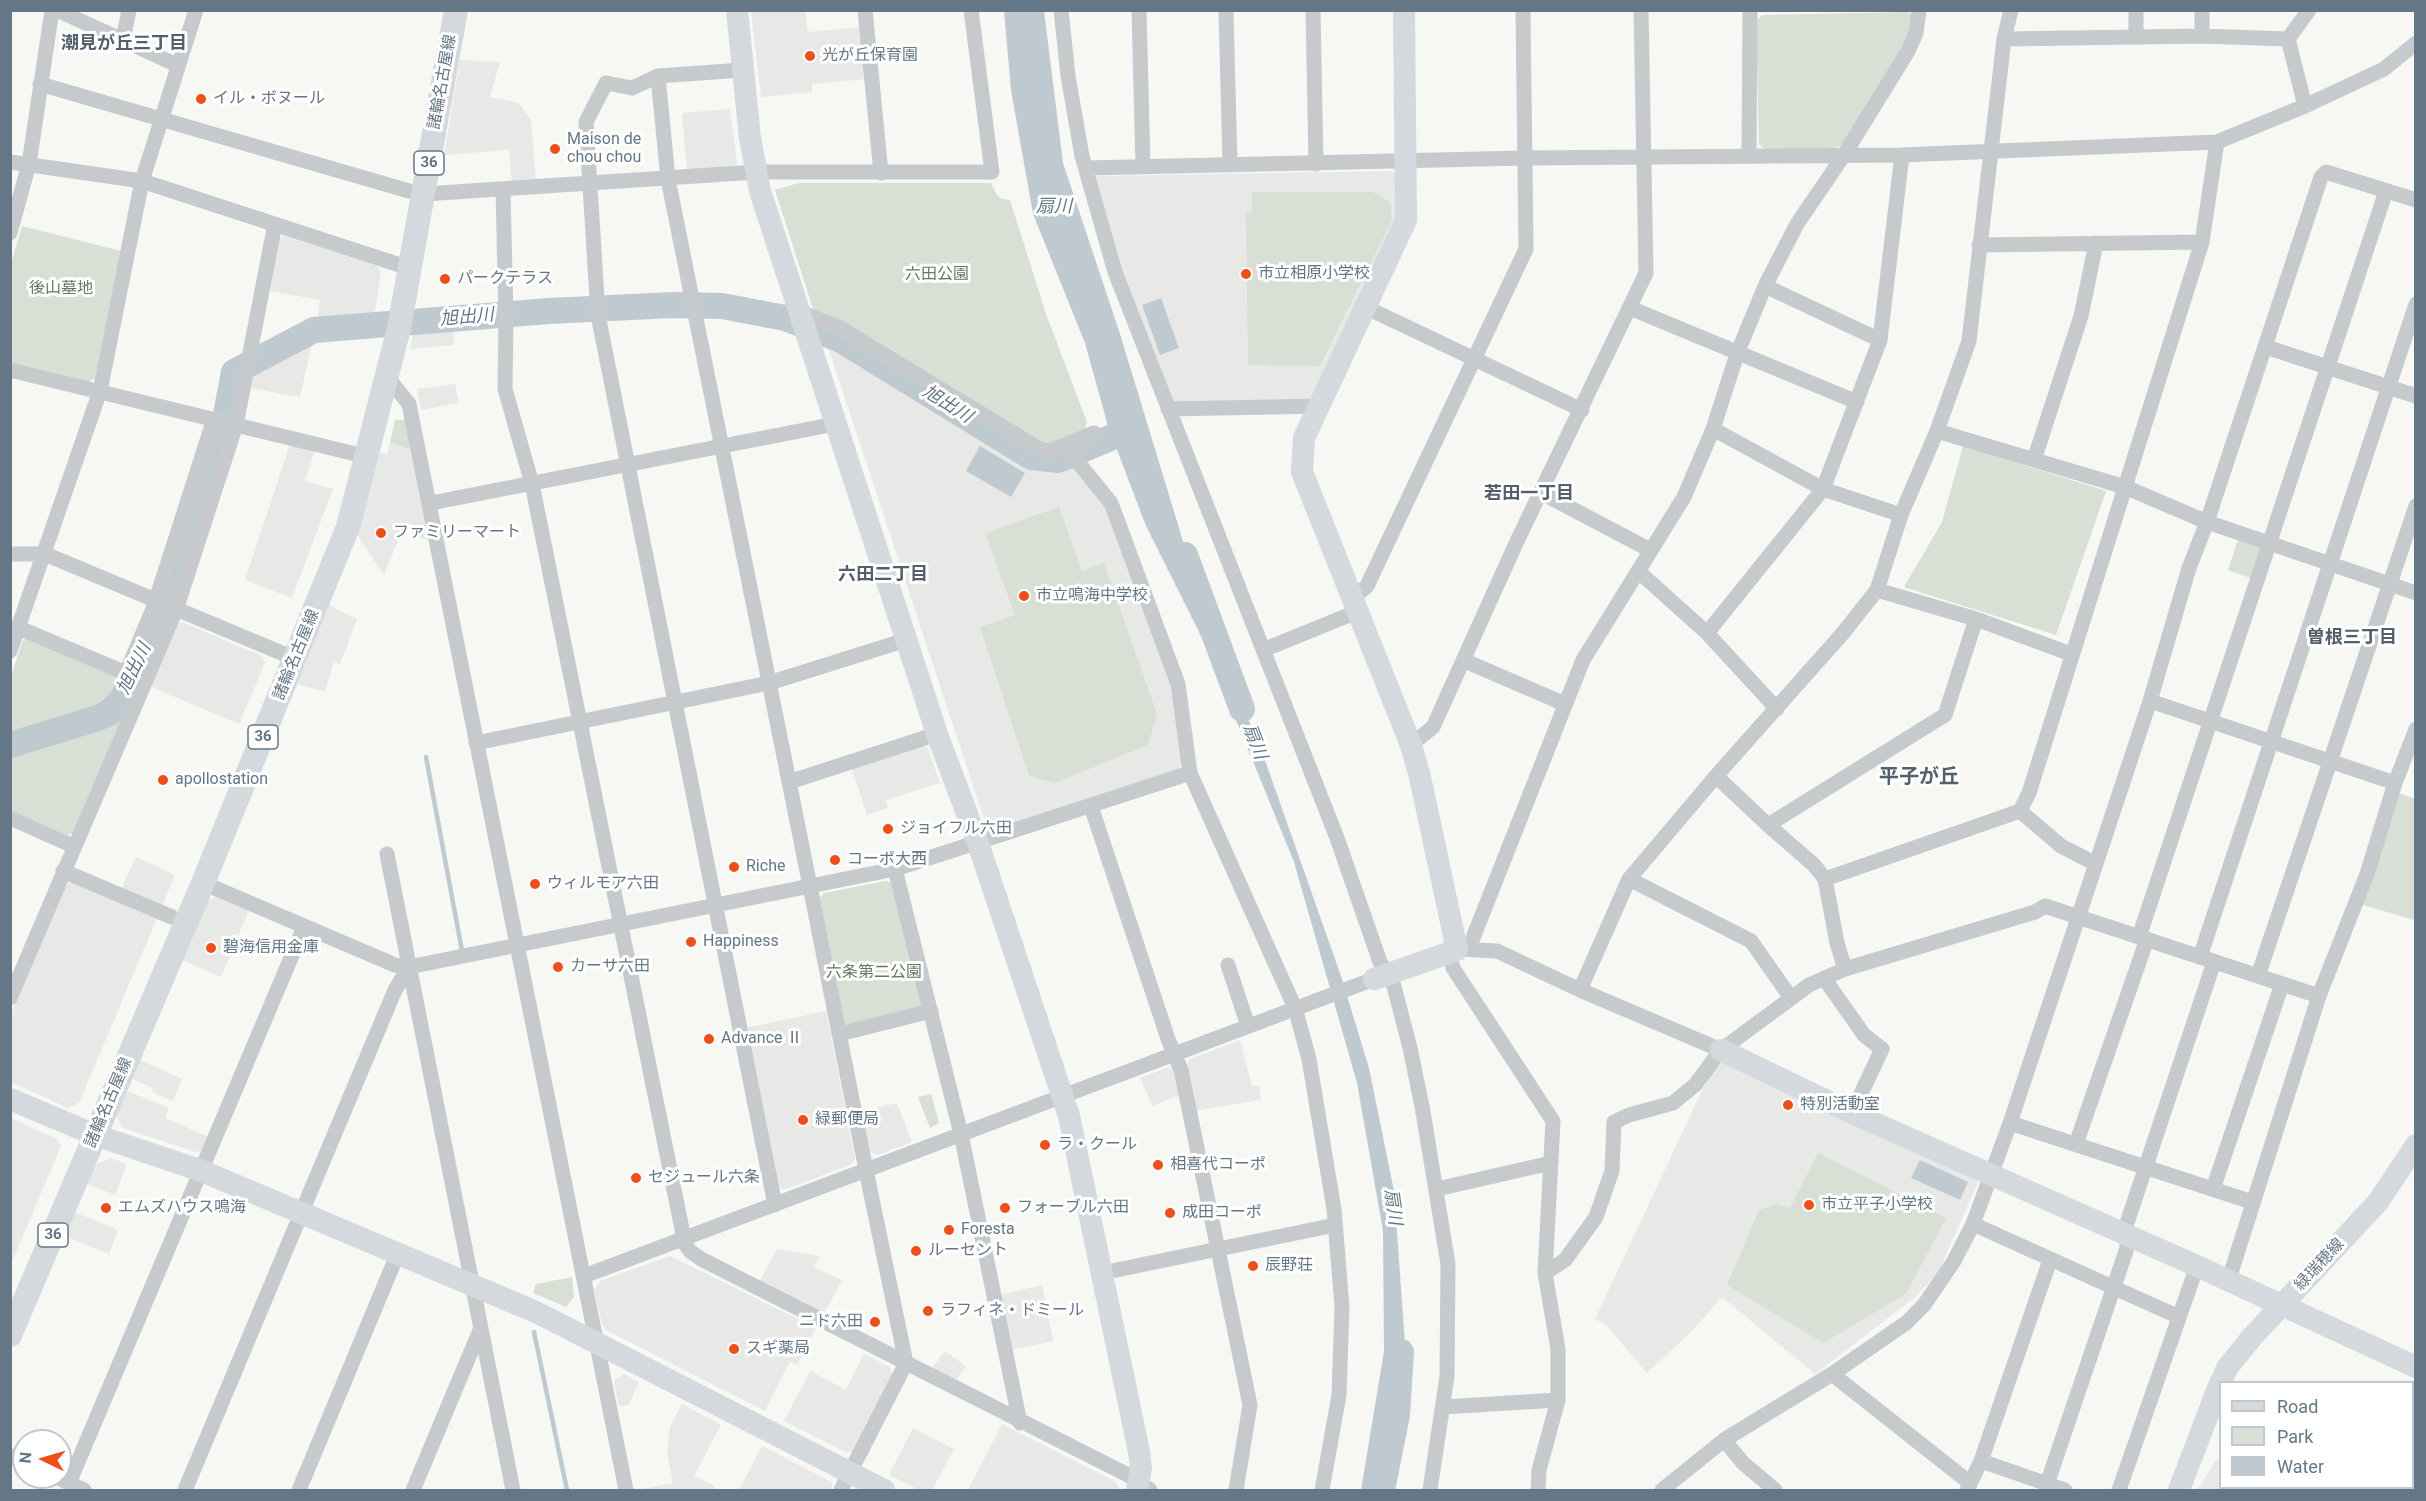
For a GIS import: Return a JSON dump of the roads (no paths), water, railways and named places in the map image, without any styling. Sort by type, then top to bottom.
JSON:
[{"type":"main road","name":"諸輪名古屋線","points":[[10,1335],[172,917],[348,527],[394,322],[416,192],[441,10]]},
{"type":"main road","name":"諸輪名古屋線","points":[[416,192],[456,10]]},
{"type":"main road","name":"諸輪名古屋線","points":[[10,1298],[202,883],[290,657]]},
{"type":"street","points":[[10,233],[29,164],[52,10]]},
{"type":"street","points":[[57,10],[177,65]]},
{"type":"street","points":[[123,40],[129,10]]},
{"type":"street","points":[[10,651],[100,392],[142,181],[196,10]]},
{"type":"street","points":[[737,10],[742,70],[756,172],[801,320],[937,734],[978,843],[1069,1116],[1139,1452],[1142,1489]]},
{"type":"street","points":[[865,10],[881,173]]},
{"type":"street","points":[[40,84],[416,192],[503,190],[756,172],[992,172],[971,10]]},
{"type":"street","points":[[1061,10],[1073,109],[1086,168],[1115,272],[1263,650],[1380,977],[1394,986],[1410,1048],[1437,1189],[1448,1264],[1447,1376],[1430,1491]]},
{"type":"street","points":[[1139,10],[1143,167]]},
{"type":"street","points":[[1226,10],[1230,165]]},
{"type":"street","points":[[1313,10],[1316,164]]},
{"type":"street","points":[[1404,10],[1406,219],[1321,406],[1304,438],[1302,472],[1411,745],[1458,950]]},
{"type":"street","points":[[1263,650],[1356,604],[1367,586],[1526,249],[1523,10]]},
{"type":"street","points":[[1411,745],[1433,727],[1465,661],[1518,539],[1646,273],[1641,10]]},
{"type":"street","points":[[1749,156],[1750,10]]},
{"type":"street","points":[[1538,1491],[1539,1470],[1558,1400],[1558,1349],[1545,1273],[1552,1121],[1453,968],[1458,950],[1583,660],[1684,497],[1713,429],[1737,354],[1764,286],[1797,224],[1908,51],[1916,33],[1919,10]]},
{"type":"street","points":[[1580,990],[1629,879],[1716,776],[1844,633],[1877,590],[1901,515],[1937,431],[1969,340],[2004,39],[2011,10]]},
{"type":"street","points":[[2136,10],[2136,37]]},
{"type":"street","points":[[2202,10],[2202,36]]},
{"type":"street","points":[[2288,39],[2309,10]]},
{"type":"street","points":[[2004,39],[2202,36],[2288,39]]},
{"type":"street","points":[[2288,39],[2305,106]]},
{"type":"street","points":[[1086,168],[1643,156],[1902,155],[2217,142],[2305,106],[2384,69],[2415,43]]},
{"type":"street","points":[[742,70],[658,76],[632,88],[606,83],[586,122],[598,310],[713,905],[775,1205]]},
{"type":"street","points":[[658,76],[668,179],[906,1363],[846,1482]]},
{"type":"street","points":[[1825,879],[2020,811],[2029,793],[2202,242],[2217,142]]},
{"type":"street","points":[[1707,633],[1823,489],[1880,340],[1902,155]]},
{"type":"street","points":[[10,162],[142,181],[403,266]]},
{"type":"street","points":[[1662,1491],[1724,1440],[1832,1374],[1906,1323],[1924,1305],[1954,1261],[1973,1224],[2010,1123],[2150,701],[2188,568],[2207,522],[2321,177],[2326,172],[2415,200]]},
{"type":"street","points":[[503,190],[505,389],[532,484],[683,1239],[690,1251],[701,1259],[1020,1423],[1125,1474],[1142,1489]]},
{"type":"street","points":[[2076,1144],[2210,722],[2386,191]]},
{"type":"street","points":[[10,999],[73,846],[164,605],[225,422],[248,366],[275,224]]},
{"type":"street","points":[[1979,245],[2202,242]]},
{"type":"street","points":[[2034,460],[2081,316],[2096,243]]},
{"type":"street","points":[[1764,286],[1880,340]]},
{"type":"street","points":[[2047,1484],[2127,1248],[2125,1236],[2270,742],[2415,304]]},
{"type":"street","points":[[1365,307],[1582,410]]},
{"type":"street","points":[[1630,308],[1857,402]]},
{"type":"street","points":[[801,320],[840,328],[1030,445],[1050,451],[1072,451],[1094,433]]},
{"type":"street","points":[[2266,347],[2415,396]]},
{"type":"street","points":[[10,370],[363,456]]},
{"type":"street","points":[[383,372],[409,404],[431,503],[476,742],[626,1491]]},
{"type":"street","points":[[1168,409],[1321,406]]},
{"type":"street","points":[[19,628],[126,673],[164,605],[225,422]]},
{"type":"street","points":[[431,503],[835,424]]},
{"type":"street","points":[[1713,429],[1823,489],[1901,515]]},
{"type":"street","points":[[1937,431],[2125,487],[2207,522],[2415,593]]},
{"type":"street","points":[[1072,451],[1110,503],[1178,684],[1190,773],[1295,1008],[1316,1092],[1335,1225],[1342,1307],[1339,1395],[1322,1491]]},
{"type":"street","points":[[1542,493],[1650,550]]},
{"type":"street","points":[[2258,976],[2415,506]]},
{"type":"street","points":[[10,554],[45,554],[290,657]]},
{"type":"street","points":[[1638,571],[1707,633],[1777,709]]},
{"type":"street","points":[[1877,590],[1976,619],[2071,654]]},
{"type":"street","points":[[1768,825],[1945,715],[1976,619]]},
{"type":"street","points":[[476,742],[769,683],[906,640]]},
{"type":"street","points":[[1465,661],[1565,704]]},
{"type":"street","points":[[2150,701],[2395,783]]},
{"type":"street","points":[[2228,1281],[2319,996],[2367,874],[2395,783],[2415,729]]},
{"type":"street","points":[[789,782],[937,734]]},
{"type":"street","points":[[202,883],[395,965],[409,967],[895,869],[1190,773]]},
{"type":"street","points":[[1716,776],[1814,865],[1825,879],[1837,943],[1845,969]]},
{"type":"street","points":[[1091,806],[1181,1070],[1250,1405],[1236,1491]]},
{"type":"street","points":[[2020,811],[2061,846],[2096,864]]},
{"type":"street","points":[[10,818],[73,846]]},
{"type":"street","points":[[387,855],[513,1491]]},
{"type":"street","points":[[895,869],[961,1134],[1020,1423]]},
{"type":"street","points":[[63,871],[172,917]]},
{"type":"street","points":[[1629,879],[1751,941],[1791,998]]},
{"type":"street","points":[[1545,1273],[1565,1260],[1596,1217],[1612,1171],[1614,1122],[1629,1115],[1674,1103],[1695,1085],[1721,1050],[1791,998],[1824,978],[1845,969],[2035,912],[2045,906],[2319,996]]},
{"type":"street","points":[[72,1460],[202,1171],[304,927]]},
{"type":"street","points":[[584,1276],[1380,977],[1458,950],[1497,951],[1580,990],[1721,1050],[1852,1113],[2197,1266],[2281,1307],[2415,1367]]},
{"type":"street","points":[[1228,965],[1248,1026]]},
{"type":"street","points":[[184,1491],[396,990],[409,967]]},
{"type":"street","points":[[1824,978],[1864,1035],[1882,1049],[1852,1113]]},
{"type":"street","points":[[2213,1189],[2282,984]]},
{"type":"street","points":[[839,1034],[931,1011]]},
{"type":"street","points":[[10,1099],[88,1132],[202,1171],[536,1312],[597,1343],[846,1482],[884,1491]]},
{"type":"street","points":[[2010,1123],[2252,1202]]},
{"type":"street","name":"緑瑞穂線","points":[[2222,1381],[2227,1368],[2246,1345],[2378,1202],[2415,1145]]},
{"type":"street","points":[[1437,1189],[1551,1163]]},
{"type":"street","points":[[1973,1224],[2179,1317]]},
{"type":"street","points":[[1102,1273],[1335,1225]]},
{"type":"street","points":[[299,1491],[398,1253]]},
{"type":"street","points":[[1832,1374],[1968,1487],[1981,1461],[2050,1260]]},
{"type":"street","points":[[2119,1491],[2197,1266]]},
{"type":"street","points":[[413,1491],[481,1328]]},
{"type":"street","name":"緑瑞穂線","points":[[2179,1491],[2219,1388]]},
{"type":"street","points":[[1443,1407],[1558,1400]]},
{"type":"street","points":[[1724,1440],[1743,1463],[1775,1491]]},
{"type":"street","points":[[1981,1461],[2065,1491]]},
{"type":"water","name":"扇川","points":[[1004,11],[1044,11],[1063,163],[1120,334],[1210,630],[1261,749],[1341,976],[1369,1068],[1394,1191],[1405,1343],[1384,1490],[1361,1490],[1384,1351],[1383,1231],[1357,1083],[1294,862],[1206,646],[1146,526],[1108,426],[1085,343],[1033,214],[1011,90]]},
{"type":"water","points":[[1161,298],[1179,348],[1160,355],[1142,305]]},
{"type":"water","points":[[980,446],[1025,473],[1011,497],[966,471]]},
{"type":"water","points":[[1920,1160],[1968,1182],[1960,1200],[1911,1178]]},
{"type":"waterway","name":"旭出川","points":[[10,745],[98,718],[110,712],[123,698],[161,615],[223,430],[234,372],[314,330],[549,311],[673,305],[722,306],[785,318],[841,340],[1031,457],[1058,460],[1134,428]]},
{"type":"waterway","name":"扇川","points":[[1185,555],[1242,709]]},
{"type":"waterway","points":[[426,757],[462,951]]},
{"type":"waterway","points":[[534,1332],[567,1490]]},
{"type":"waterway","name":"扇川","points":[[1382,1490],[1397,1415],[1401,1352]]},
{"type":"place","name":"光が丘保育園","points":[[810,56]]},
{"type":"place","name":"イル・ボヌール","points":[[201,99]]},
{"type":"place","name":"Maison de chou chou","points":[[555,149]]},
{"type":"place","name":"市立相原小学校","points":[[1246,274]]},
{"type":"place","name":"パークテラス","points":[[445,279]]},
{"type":"place","name":"ファミリーマート","points":[[381,533]]},
{"type":"place","name":"市立鳴海中学校","points":[[1024,596]]},
{"type":"place","name":"apollostation","points":[[163,780]]},
{"type":"place","name":"ジョイフル六田","points":[[888,829]]},
{"type":"place","name":"コーポ大西","points":[[835,860]]},
{"type":"place","name":"Riche","points":[[734,867]]},
{"type":"place","name":"ウィルモア六田","points":[[535,884]]},
{"type":"place","name":"Happiness","points":[[691,942]]},
{"type":"place","name":"碧海信用金庫","points":[[211,948]]},
{"type":"place","name":"カーサ六田","points":[[558,967]]},
{"type":"place","name":"Advance Ⅱ","points":[[709,1039]]},
{"type":"place","name":"特別活動室","points":[[1788,1105]]},
{"type":"place","name":"緑郵便局","points":[[803,1120]]},
{"type":"place","name":"ラ・クール","points":[[1045,1145]]},
{"type":"place","name":"相喜代コーポ","points":[[1158,1165]]},
{"type":"place","name":"セジュール六条","points":[[636,1178]]},
{"type":"place","name":"市立平子小学校","points":[[1809,1205]]},
{"type":"place","name":"エムズハウス鳴海","points":[[106,1208]]},
{"type":"place","name":"フォーブル六田","points":[[1005,1208]]},
{"type":"place","name":"成田コーポ","points":[[1170,1213]]},
{"type":"place","name":"Foresta","points":[[949,1230]]},
{"type":"place","name":"ルーセント","points":[[916,1251]]},
{"type":"place","name":"辰野荘","points":[[1253,1266]]},
{"type":"place","name":"ラフィネ・ドミール","points":[[928,1311]]},
{"type":"place","name":"ニド六田","points":[[875,1322]]},
{"type":"place","name":"スギ薬局","points":[[734,1349]]},
{"type":"district","name":"潮見が丘三丁目","points":[[124,44]]},
{"type":"district","name":"若田一丁目","points":[[1529,494]]},
{"type":"district","name":"六田二丁目","points":[[883,575]]},
{"type":"district","name":"曽根三丁目","points":[[2352,638]]},
{"type":"district","name":"平子が丘","points":[[1919,778]]},
{"type":"park label","name":"六田公園","points":[[937,275]]},
{"type":"park label","name":"後山墓地","points":[[61,289]]},
{"type":"park label","name":"六条第二公園","points":[[874,973]]}]
